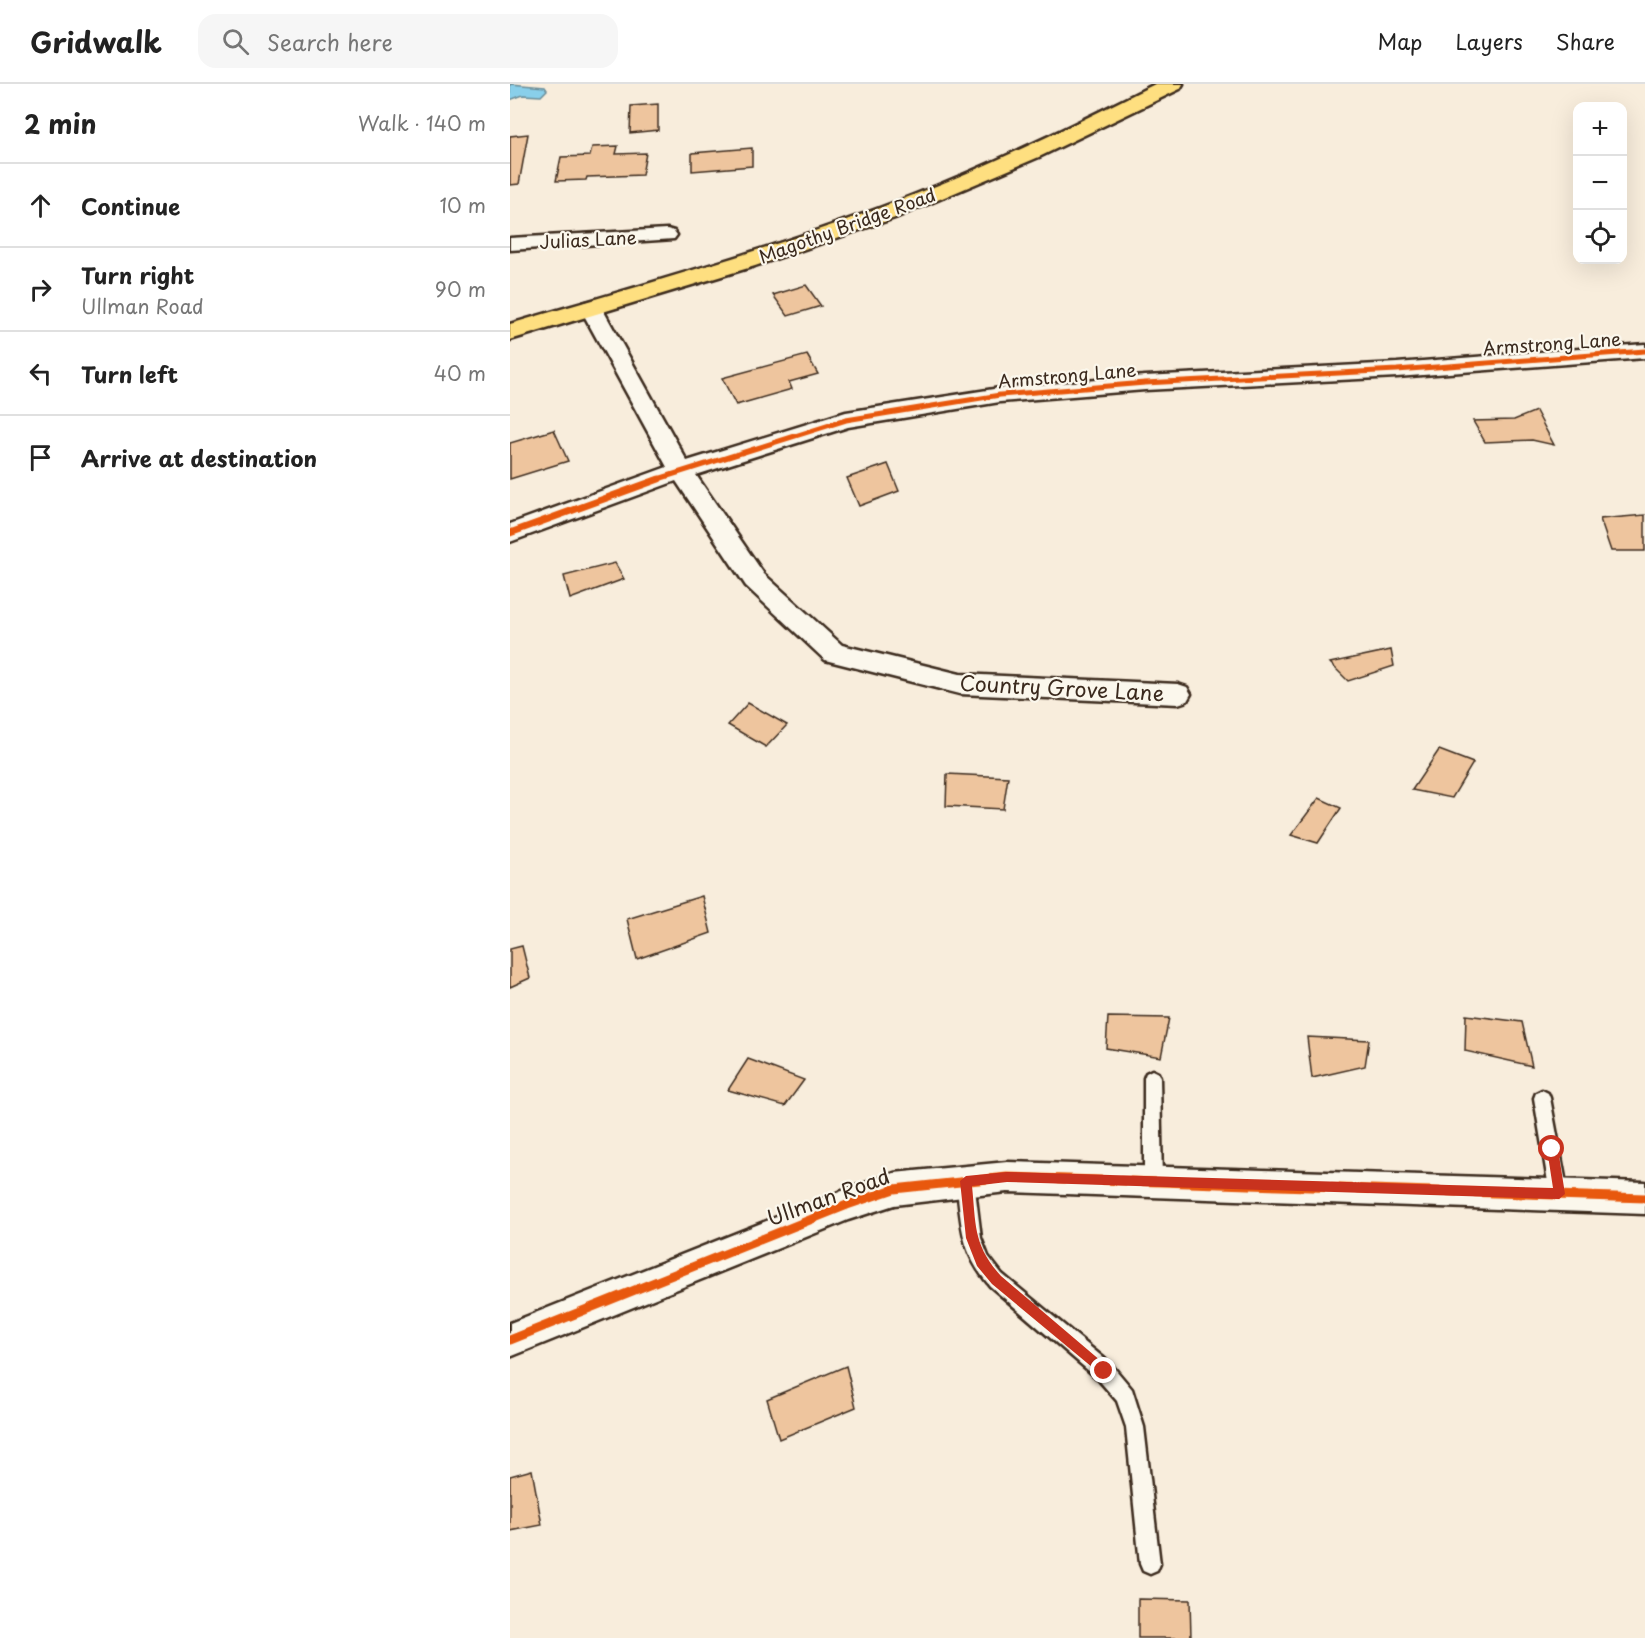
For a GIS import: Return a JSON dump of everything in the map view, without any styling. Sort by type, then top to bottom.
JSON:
[{"type":"main road","name":"Magothy Bridge Road","points":[[510,332],[751,260],[887,213],[971,179],[1077,131],[1172,84]]},
{"type":"street","name":"Julias Lane","points":[[510,244],[667,235]]},
{"type":"street","name":"Country Grove Lane","points":[[591,308],[681,471],[755,580],[834,653],[960,684],[1178,694]]},
{"type":"street","name":"Armstrong Lane","points":[[510,533],[681,471],[846,420],[1000,395],[1145,383],[1397,370],[1645,351]]},
{"type":"street","name":"Ullman Road","points":[[510,1340],[847,1205],[894,1189],[1007,1177],[1645,1198]]},
{"type":"lane","points":[[1152,1078],[1153,1183]]},
{"type":"lane","points":[[1542,1098],[1559,1194]]},
{"type":"lane","points":[[966,1181],[972,1238],[981,1262],[996,1280],[1104,1371],[1125,1396],[1135,1427],[1150,1564]]},
{"type":"water","points":[[510,84],[545,87],[547,90],[541,96],[523,95],[510,100]]},
{"type":"building","points":[[658,104],[658,130],[630,133],[631,106]]},
{"type":"building","points":[[528,134],[519,184],[510,185],[510,136]]},
{"type":"building","points":[[618,146],[616,154],[646,153],[642,175],[587,177],[586,180],[556,181],[561,157],[590,156],[592,147]]},
{"type":"building","points":[[752,148],[752,166],[692,171],[692,153]]},
{"type":"building","points":[[806,285],[821,306],[788,316],[773,295]]},
{"type":"building","points":[[807,355],[818,374],[789,382],[792,389],[736,405],[722,378]]},
{"type":"building","points":[[1536,411],[1554,445],[1532,440],[1485,442],[1473,421],[1514,420]]},
{"type":"building","points":[[554,430],[568,461],[510,479],[510,443]]},
{"type":"building","points":[[888,464],[899,491],[859,506],[847,478]]},
{"type":"building","points":[[1645,515],[1645,551],[1611,551],[1600,519]]},
{"type":"building","points":[[615,563],[624,579],[570,599],[564,576]]},
{"type":"building","points":[[1391,650],[1394,666],[1348,681],[1330,663]]},
{"type":"building","points":[[748,703],[787,725],[766,747],[728,725]]},
{"type":"building","points":[[1439,750],[1473,763],[1452,798],[1412,790]]},
{"type":"building","points":[[947,774],[1008,777],[1003,809],[946,806]]},
{"type":"building","points":[[1319,798],[1341,808],[1318,843],[1291,835]]},
{"type":"building","points":[[702,896],[711,933],[637,959],[627,919]]},
{"type":"building","points":[[522,946],[530,978],[510,987],[510,949]]},
{"type":"building","points":[[1466,1015],[1522,1022],[1532,1066],[1465,1051]]},
{"type":"building","points":[[1108,1017],[1169,1018],[1161,1057],[1106,1048]]},
{"type":"building","points":[[1307,1037],[1369,1040],[1365,1066],[1312,1078]]},
{"type":"building","points":[[748,1059],[804,1080],[785,1106],[728,1090]]},
{"type":"building","points":[[846,1366],[856,1407],[779,1439],[767,1399]]},
{"type":"building","points":[[532,1470],[542,1525],[510,1531],[510,1476]]},
{"type":"building","points":[[1138,1599],[1190,1600],[1191,1638],[1138,1638]]},
{"type":"cycle path","points":[[510,533],[681,471],[846,420],[1000,395],[1145,383],[1397,370],[1645,351]]},
{"type":"cycle path","points":[[510,1340],[847,1205],[894,1189],[1007,1177],[1645,1198]]},
{"type":"route","points":[[1104,1371],[996,1280],[981,1262],[972,1238],[966,1181],[1007,1177],[1559,1194],[1552,1149]]}]
